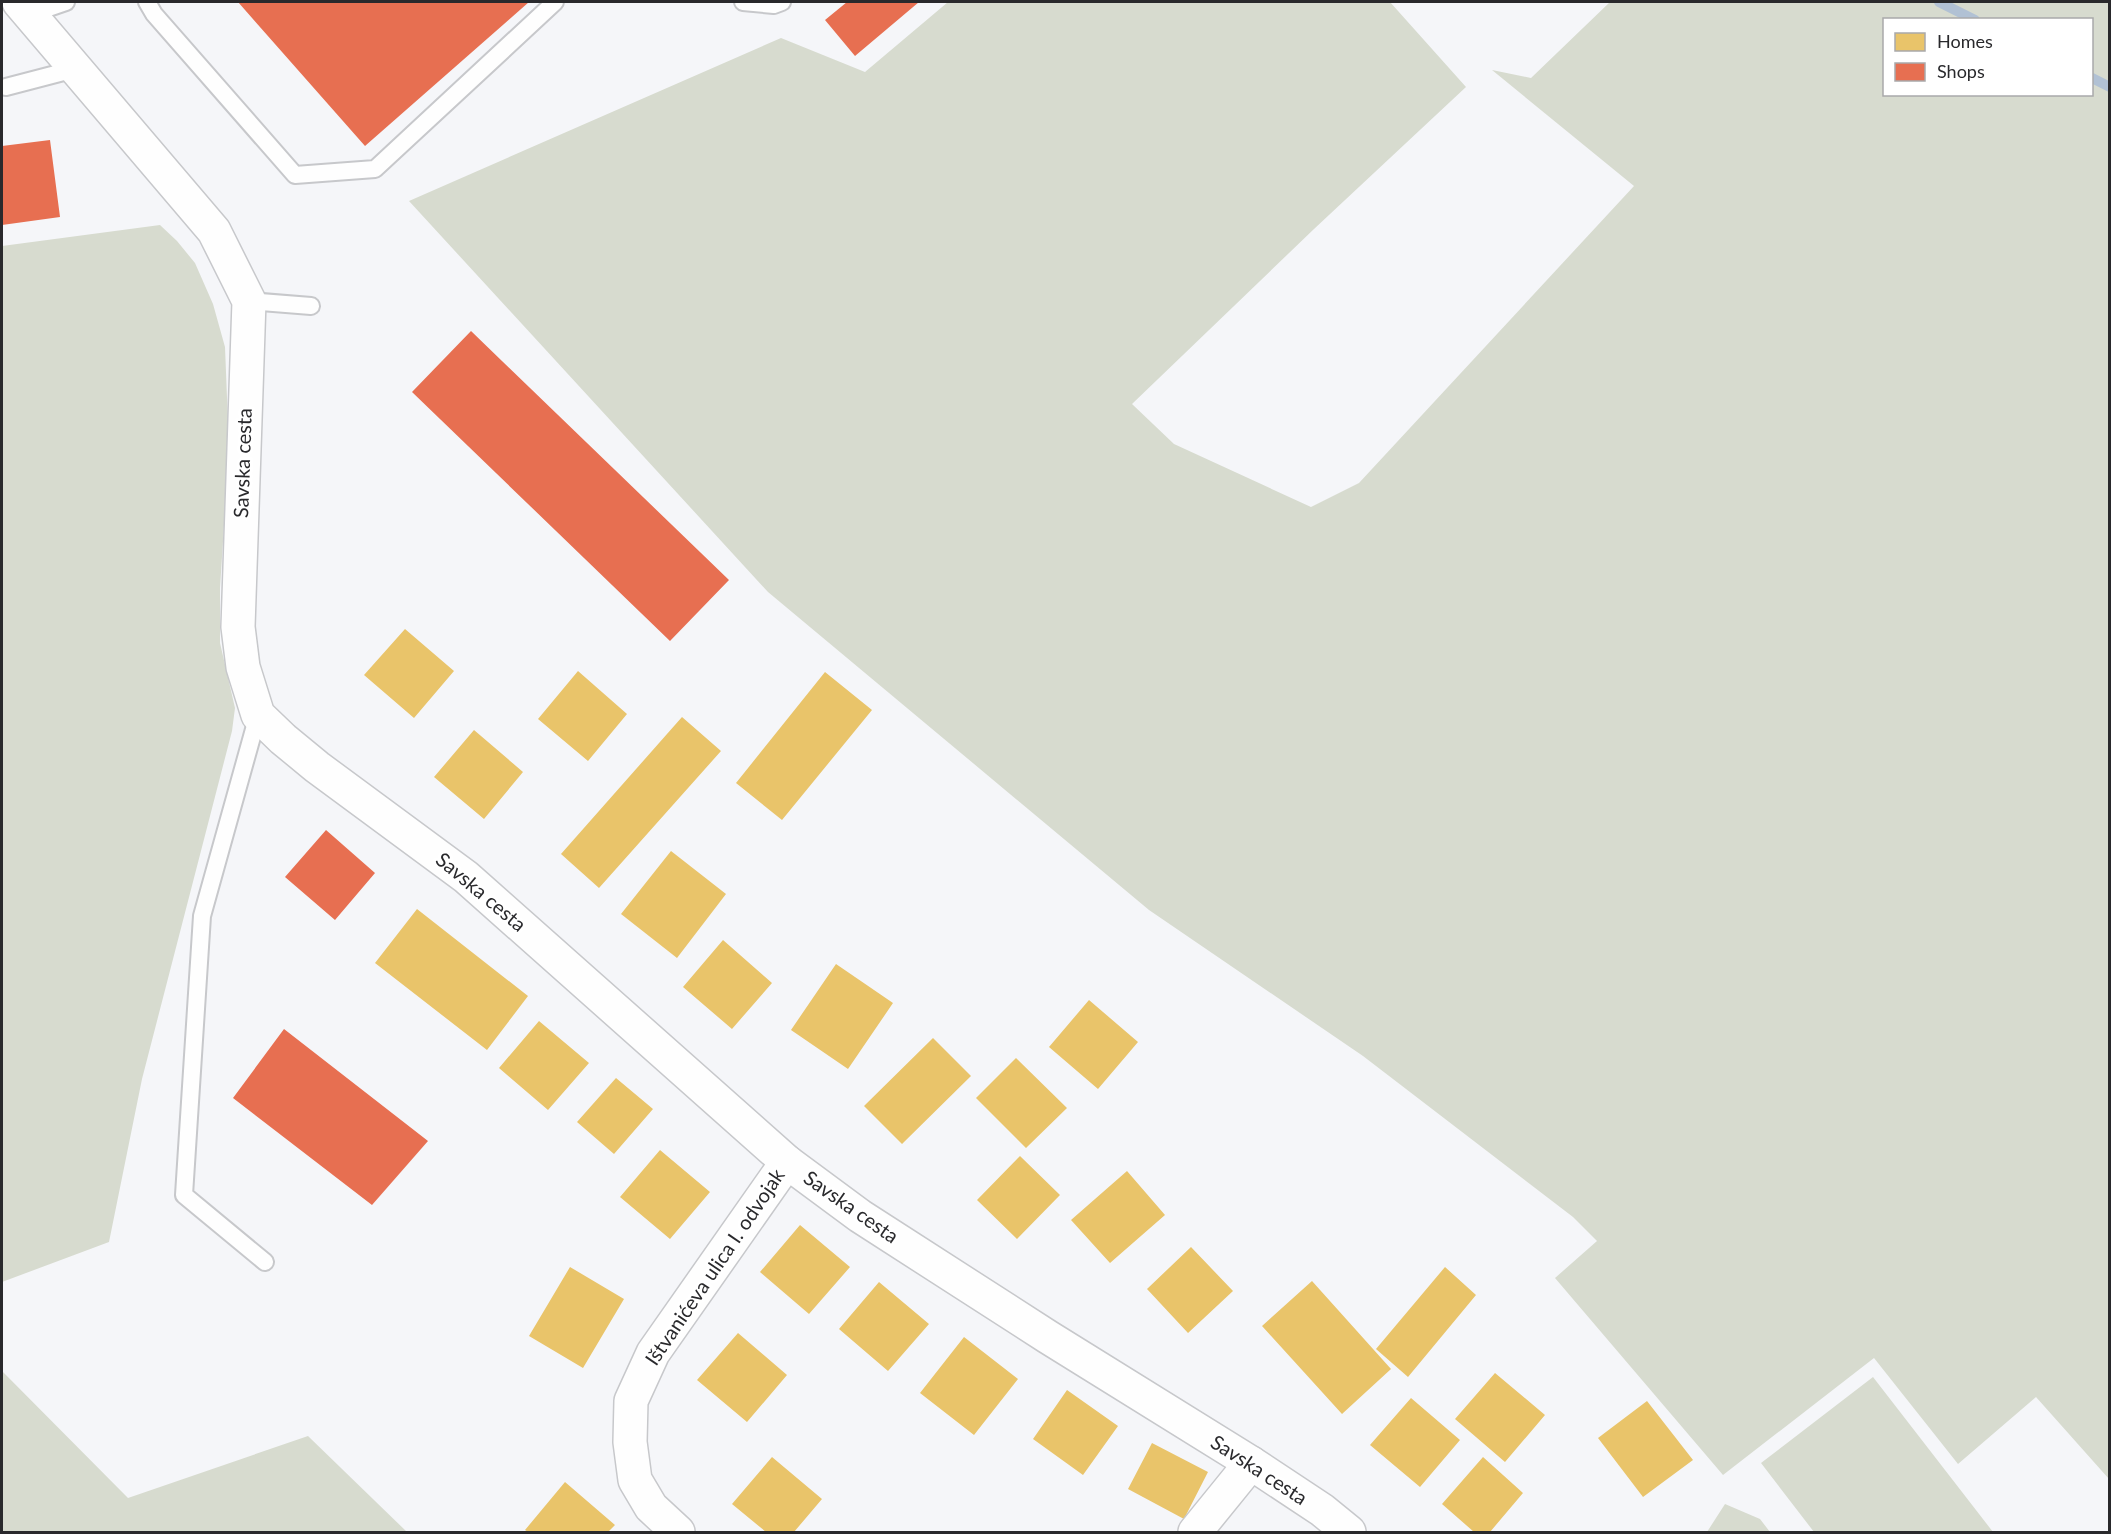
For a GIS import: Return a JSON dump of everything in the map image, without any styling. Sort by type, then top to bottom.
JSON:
[{"type":"street","name":"Savska cesta","points":[[25,8],[214,231],[249,301],[238,627],[243,668],[258,716],[317,767],[466,877],[787,1162],[860,1216],[1048,1337],[1251,1463],[1322,1510],[1349,1533]]},
{"type":"street","name":"Ištvanićeva ulica I. odvojak","points":[[678,1533],[651,1507],[634,1480],[630,1443],[631,1401],[653,1353],[787,1162]]},
{"type":"street","points":[[1195,1533],[1251,1463]]},
{"type":"lane","points":[[25,8],[66,2]]},
{"type":"lane","points":[[147,2],[154,14],[295,175],[375,170],[555,2]]},
{"type":"lane","points":[[743,2],[774,5],[782,2]]},
{"type":"lane","points":[[6,87],[75,69]]},
{"type":"lane","points":[[249,301],[311,306]]},
{"type":"lane","points":[[258,716],[202,916],[184,1195],[265,1262]]},
{"type":"shaded area","points":[[948,2],[1390,2],[1466,87],[1132,404],[1174,444],[1311,507],[1359,483],[1634,186],[1492,70],[1531,78],[1610,2],[2109,2],[2109,1479],[2036,1397],[1958,1464],[1874,1358],[1723,1475],[1555,1278],[1597,1241],[1573,1217],[1363,1056],[1149,910],[768,592],[409,201],[781,38],[865,72]]},
{"type":"shaded area","points":[[160,225],[195,263],[213,304],[225,347],[229,448],[220,588],[220,643],[235,708],[232,731],[142,1079],[109,1242],[2,1282],[2,246]]},
{"type":"shaded area","points":[[2,1371],[128,1498],[308,1436],[407,1532],[2,1532]]},
{"type":"shaded area","points":[[1873,1377],[1993,1532],[1814,1532],[1761,1463]]},
{"type":"shaded area","points":[[1725,1504],[1760,1519],[1770,1532],[1707,1532]]},
{"type":"building: Homes","points":[[405,629],[454,671],[414,718],[364,675]]},
{"type":"building: Homes","points":[[578,671],[627,714],[588,761],[538,719]]},
{"type":"building: Homes","points":[[825,672],[872,710],[782,820],[736,783]]},
{"type":"building: Homes","points":[[682,717],[721,751],[599,888],[561,854]]},
{"type":"building: Homes","points":[[474,730],[523,772],[484,819],[434,777]]},
{"type":"building: Homes","points":[[671,851],[726,894],[677,958],[621,914]]},
{"type":"building: Homes","points":[[417,909],[528,996],[487,1050],[375,963]]},
{"type":"building: Homes","points":[[723,940],[772,983],[732,1029],[683,987]]},
{"type":"building: Homes","points":[[836,964],[893,1003],[848,1069],[791,1030]]},
{"type":"building: Homes","points":[[1089,1000],[1138,1042],[1098,1089],[1049,1047]]},
{"type":"building: Homes","points":[[539,1021],[589,1063],[548,1110],[499,1068]]},
{"type":"building: Homes","points":[[933,1038],[971,1076],[902,1144],[864,1106]]},
{"type":"building: Homes","points":[[1016,1058],[1067,1108],[1026,1148],[976,1098]]},
{"type":"building: Homes","points":[[616,1078],[653,1109],[614,1154],[577,1122]]},
{"type":"building: Homes","points":[[660,1150],[710,1192],[670,1239],[620,1197]]},
{"type":"building: Homes","points":[[1020,1156],[1060,1195],[1017,1239],[977,1200]]},
{"type":"building: Homes","points":[[1127,1171],[1165,1215],[1110,1263],[1071,1220]]},
{"type":"building: Homes","points":[[800,1225],[850,1267],[809,1314],[760,1272]]},
{"type":"building: Homes","points":[[1191,1247],[1233,1291],[1188,1333],[1147,1289]]},
{"type":"building: Homes","points":[[570,1267],[624,1299],[583,1368],[529,1336]]},
{"type":"building: Homes","points":[[1445,1267],[1476,1295],[1408,1377],[1376,1349]]},
{"type":"building: Homes","points":[[1312,1281],[1391,1369],[1342,1414],[1262,1326]]},
{"type":"building: Homes","points":[[879,1282],[929,1324],[888,1371],[839,1329]]},
{"type":"building: Homes","points":[[738,1333],[787,1375],[747,1422],[697,1380]]},
{"type":"building: Homes","points":[[964,1337],[1018,1379],[974,1435],[920,1393]]},
{"type":"building: Homes","points":[[1495,1373],[1545,1415],[1505,1462],[1455,1419]]},
{"type":"building: Homes","points":[[1067,1390],[1118,1426],[1083,1475],[1033,1439]]},
{"type":"building: Homes","points":[[1411,1398],[1460,1440],[1420,1487],[1370,1445]]},
{"type":"building: Homes","points":[[1647,1401],[1693,1460],[1643,1497],[1598,1438]]},
{"type":"building: Homes","points":[[1152,1443],[1208,1472],[1184,1519],[1128,1489]]},
{"type":"building: Homes","points":[[772,1457],[822,1499],[794,1532],[766,1532],[732,1504]]},
{"type":"building: Homes","points":[[1483,1457],[1523,1493],[1490,1532],[1474,1532],[1442,1504]]},
{"type":"building: Homes","points":[[565,1482],[615,1525],[608,1532],[528,1532],[525,1530]]},
{"type":"building: Shops","points":[[238,2],[529,2],[365,146]]},
{"type":"building: Shops","points":[[847,2],[919,2],[855,56],[825,20]]},
{"type":"building: Shops","points":[[50,140],[60,217],[2,225],[2,146]]},
{"type":"building: Shops","points":[[471,331],[729,580],[670,641],[412,392]]},
{"type":"building: Shops","points":[[326,830],[375,873],[335,920],[285,877]]},
{"type":"building: Shops","points":[[284,1029],[428,1141],[372,1205],[233,1098]]},
{"type":"waterway","points":[[1939,2],[1971,18]]},
{"type":"waterway","points":[[2093,78],[2110,87]]}]
